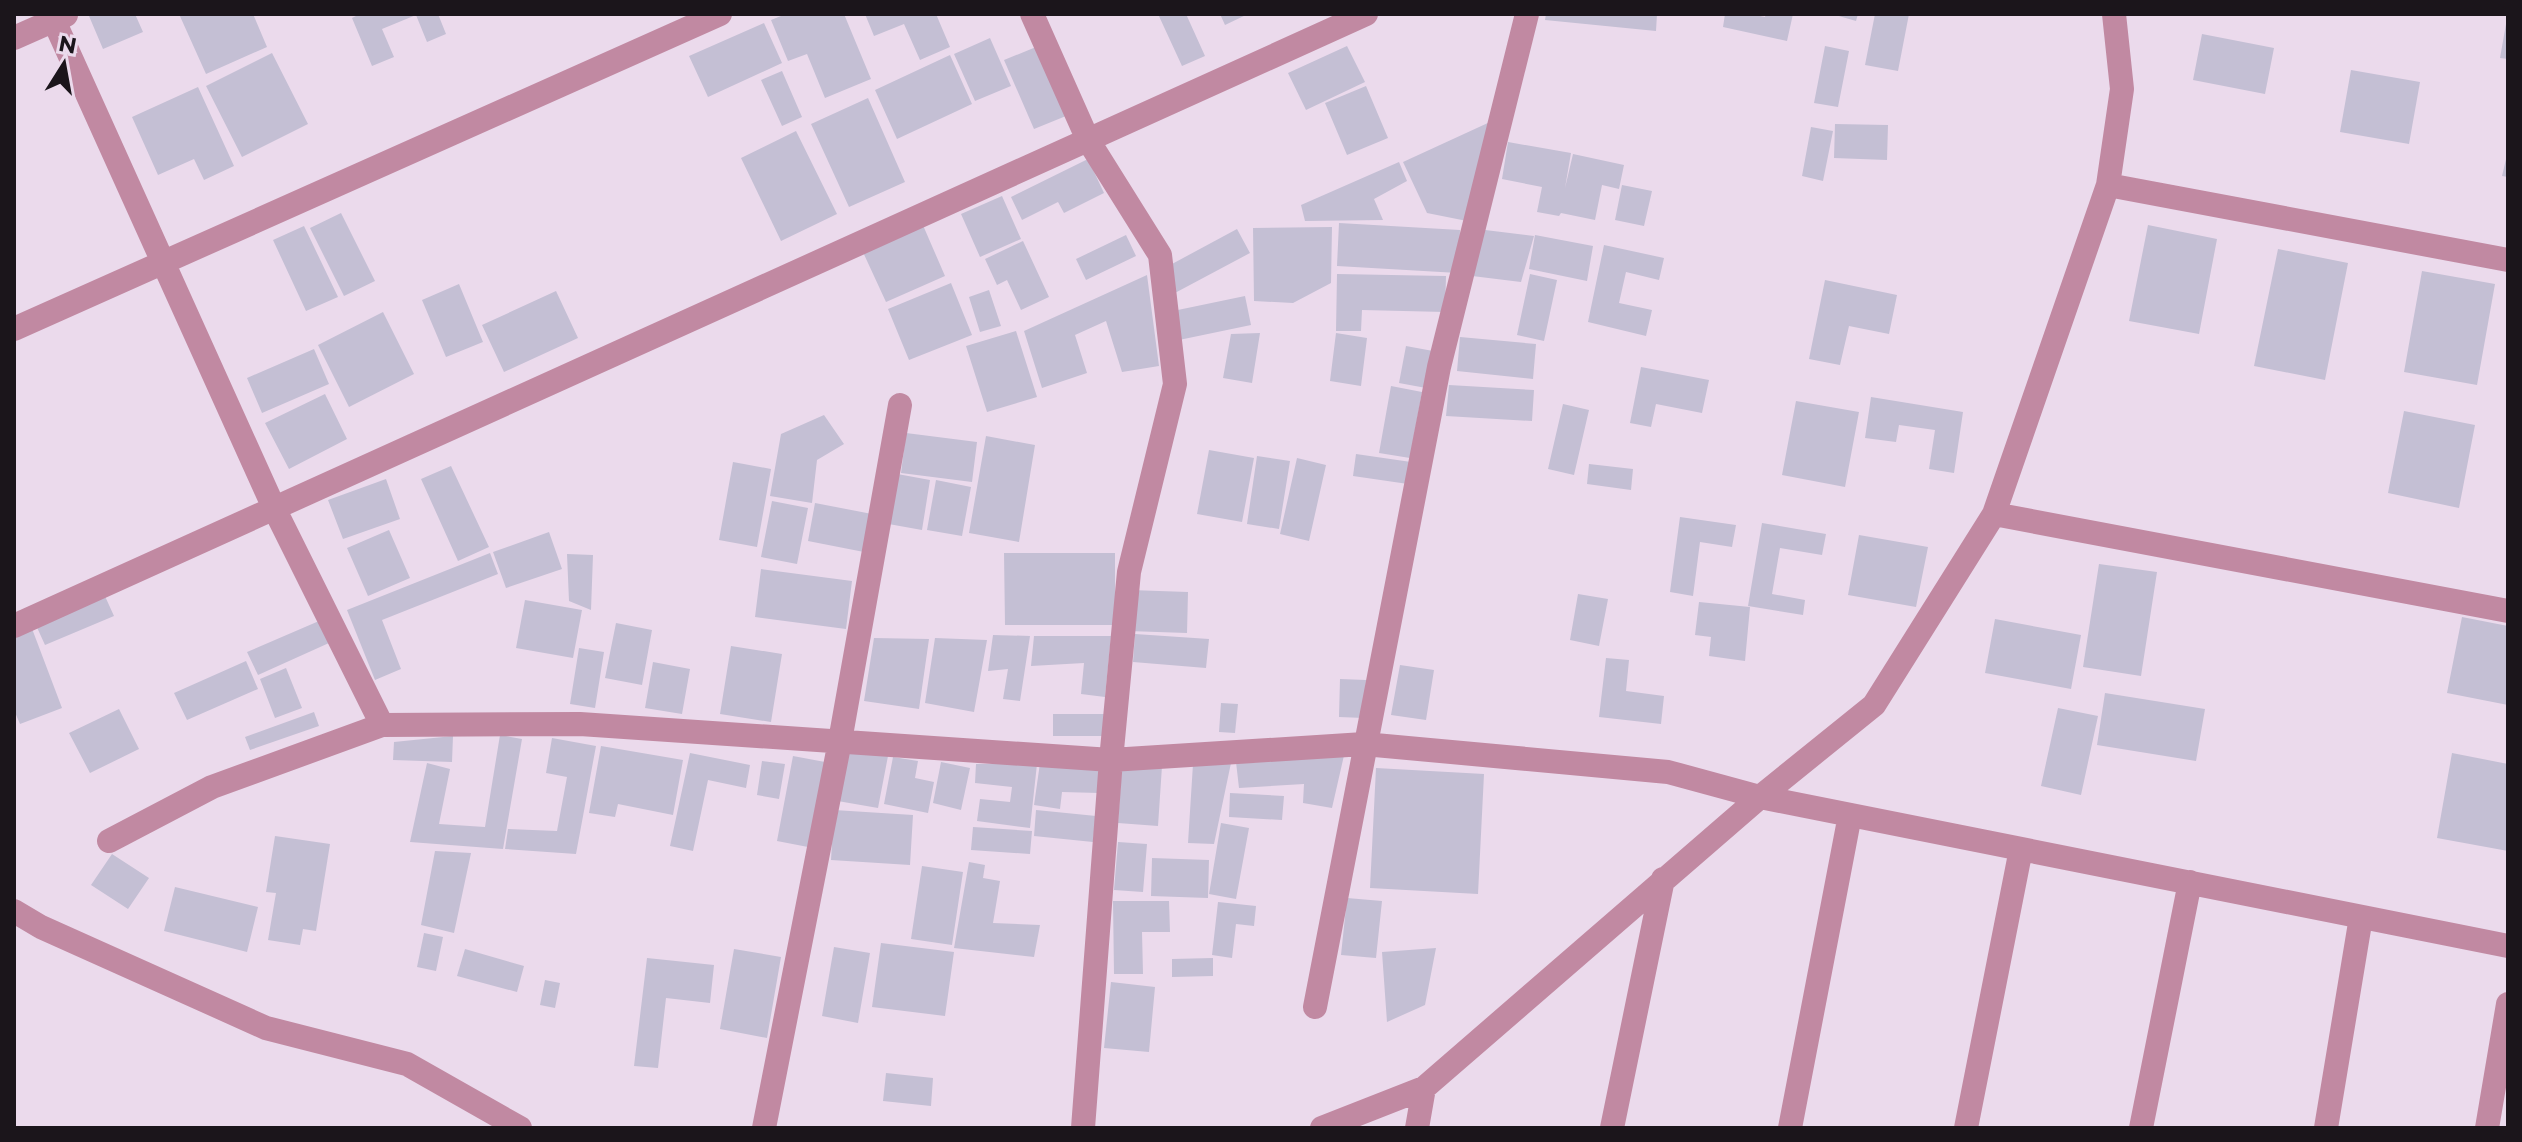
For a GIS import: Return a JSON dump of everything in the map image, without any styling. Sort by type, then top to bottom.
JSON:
[{"type":"street","points":[[14,329],[720,14]]},
{"type":"street","points":[[1032,14],[1088,140],[1160,255],[1175,384],[1129,572],[1111,760],[1083,1128]]},
{"type":"street","points":[[14,626],[1366,14]]},
{"type":"street","points":[[1315,1007],[1439,367],[1527,14]]},
{"type":"street","points":[[1322,1128],[1424,1088],[1663,879],[1874,705],[1994,514],[2108,185],[2122,89],[2114,14]]},
{"type":"street","points":[[14,38],[58,16],[163,262],[274,508],[382,725]]},
{"type":"street","points":[[2108,185],[2508,260]]},
{"type":"street","points":[[764,1128],[840,741],[900,405]]},
{"type":"street","points":[[1994,514],[2508,611]]},
{"type":"street","points":[[109,841],[212,787],[382,725],[580,724],[1111,760],[1364,744],[1668,772],[1760,797],[2508,946]]},
{"type":"street","points":[[1790,1128],[1850,815]]},
{"type":"street","points":[[1966,1128],[2021,849]]},
{"type":"street","points":[[1612,1128],[1663,879]]},
{"type":"street","points":[[2141,1128],[2190,882]]},
{"type":"street","points":[[14,911],[41,927],[266,1028],[407,1064],[520,1128]]},
{"type":"street","points":[[2326,1128],[2361,917]]},
{"type":"street","points":[[2487,1128],[2508,1004]]},
{"type":"street","points":[[1417,1128],[1424,1088]]},
{"type":"building","points":[[135,14],[143,32],[103,49],[89,16]]},
{"type":"building","points":[[179,14],[253,14],[267,47],[206,74]]},
{"type":"building","points":[[360,14],[438,14],[446,34],[427,42],[416,15],[382,29],[394,57],[372,66],[352,18]]},
{"type":"building","points":[[786,14],[844,14],[871,79],[825,98],[807,54],[788,61],[771,20]]},
{"type":"building","points":[[865,14],[936,14],[950,47],[920,60],[904,24],[874,36]]},
{"type":"building","points":[[1158,14],[1186,14],[1205,56],[1182,66]]},
{"type":"building","points":[[1220,14],[1248,14],[1225,25]]},
{"type":"building","points":[[1546,14],[1657,14],[1656,31],[1545,20]]},
{"type":"building","points":[[1725,14],[1765,17],[1766,14],[1793,14],[1787,41],[1723,27]]},
{"type":"building","points":[[1832,14],[1858,14],[1856,21]]},
{"type":"building","points":[[1875,14],[1909,14],[1898,71],[1865,65]]},
{"type":"building","points":[[764,23],[782,63],[708,97],[689,56]]},
{"type":"building","points":[[2508,24],[2508,59],[2500,58]]},
{"type":"building","points":[[2202,34],[2274,48],[2265,94],[2193,80]]},
{"type":"building","points":[[990,38],[1011,86],[975,101],[954,54]]},
{"type":"building","points":[[1347,46],[1365,82],[1306,110],[1288,73]]},
{"type":"building","points":[[1825,46],[1849,51],[1838,107],[1814,103]]},
{"type":"building","points":[[1036,47],[1066,116],[1034,129],[1004,60]]},
{"type":"building","points":[[272,53],[308,124],[242,157],[206,86]]},
{"type":"building","points":[[950,55],[972,104],[897,139],[875,90]]},
{"type":"building","points":[[2351,70],[2420,82],[2409,144],[2340,132]]},
{"type":"building","points":[[782,71],[802,117],[782,126],[761,80]]},
{"type":"building","points":[[1366,86],[1388,138],[1347,155],[1325,103]]},
{"type":"building","points":[[198,87],[234,166],[204,180],[194,159],[158,175],[132,117]]},
{"type":"building","points":[[868,98],[905,182],[849,207],[811,124]]},
{"type":"building","points":[[1490,122],[1467,221],[1427,213],[1403,162]]},
{"type":"building","points":[[1835,124],[1888,125],[1887,160],[1834,158]]},
{"type":"building","points":[[1811,127],[1833,131],[1823,181],[1802,176]]},
{"type":"building","points":[[796,131],[837,214],[781,241],[741,158]]},
{"type":"building","points":[[1508,142],[1571,153],[1565,188],[1573,154],[1624,165],[1619,189],[1602,185],[1595,220],[1537,212],[1542,187],[1502,179]]},
{"type":"building","points":[[2508,155],[2508,177],[2502,176]]},
{"type":"building","points":[[1088,159],[1104,193],[1064,213],[1058,202],[1022,220],[1011,197]]},
{"type":"building","points":[[1399,162],[1407,181],[1374,199],[1383,220],[1305,221],[1301,205]]},
{"type":"building","points":[[1622,185],[1652,191],[1644,226],[1615,220]]},
{"type":"building","points":[[1002,196],[1021,239],[980,257],[961,214]]},
{"type":"building","points":[[341,213],[375,281],[344,296],[310,228]]},
{"type":"building","points":[[922,223],[945,276],[886,302],[862,250]]},
{"type":"building","points":[[1339,223],[1460,230],[1458,273],[1337,266]]},
{"type":"building","points":[[2148,225],[2217,239],[2199,334],[2129,321]]},
{"type":"building","points":[[304,226],[338,297],[306,311],[273,240]]},
{"type":"building","points":[[1332,227],[1331,283],[1293,303],[1254,301],[1253,228]]},
{"type":"building","points":[[1237,229],[1250,253],[1173,294],[1172,264]]},
{"type":"building","points":[[1477,229],[1534,236],[1521,282],[1464,275]]},
{"type":"building","points":[[1126,235],[1136,256],[1086,280],[1076,259]]},
{"type":"building","points":[[1535,235],[1593,246],[1587,281],[1529,269]]},
{"type":"building","points":[[1023,241],[1049,297],[1021,310],[1007,280],[997,285],[985,259]]},
{"type":"building","points":[[1604,245],[1664,258],[1659,280],[1626,272],[1619,303],[1652,310],[1646,336],[1588,322]]},
{"type":"building","points":[[2278,249],[2348,263],[2325,380],[2254,366]]},
{"type":"building","points":[[2422,271],[2495,284],[2477,385],[2404,372]]},
{"type":"building","points":[[1337,274],[1446,276],[1445,312],[1362,310],[1361,331],[1336,331]]},
{"type":"building","points":[[1530,274],[1557,280],[1544,341],[1517,335]]},
{"type":"building","points":[[1147,275],[1159,366],[1122,372],[1106,321],[1075,335],[1087,373],[1042,388],[1024,331]]},
{"type":"building","points":[[1825,280],[1897,295],[1889,334],[1849,326],[1840,365],[1809,359]]},
{"type":"building","points":[[951,283],[972,335],[909,360],[888,309]]},
{"type":"building","points":[[459,284],[483,342],[446,357],[422,300]]},
{"type":"building","points":[[989,290],[1001,326],[980,332],[969,297]]},
{"type":"building","points":[[556,291],[578,338],[504,372],[482,325]]},
{"type":"building","points":[[1245,296],[1251,325],[1179,340],[1173,311]]},
{"type":"building","points":[[383,312],[414,374],[349,407],[318,345]]},
{"type":"building","points":[[1016,331],[1037,397],[987,412],[966,346]]},
{"type":"building","points":[[1260,333],[1252,383],[1223,378],[1231,334]]},
{"type":"building","points":[[1336,333],[1367,338],[1361,386],[1330,381]]},
{"type":"building","points":[[1460,337],[1536,344],[1533,379],[1457,371]]},
{"type":"building","points":[[1406,346],[1433,351],[1426,388],[1399,383]]},
{"type":"building","points":[[314,349],[329,384],[262,413],[247,378]]},
{"type":"building","points":[[1641,367],[1709,380],[1702,413],[1656,404],[1651,427],[1630,423]]},
{"type":"building","points":[[1449,385],[1534,390],[1532,421],[1446,416]]},
{"type":"building","points":[[1391,386],[1422,392],[1410,458],[1379,453]]},
{"type":"building","points":[[325,394],[347,439],[289,469],[265,423]]},
{"type":"building","points":[[1871,397],[1963,412],[1954,473],[1929,469],[1935,430],[1899,425],[1896,442],[1865,438]]},
{"type":"building","points":[[1796,401],[1859,412],[1845,487],[1782,475]]},
{"type":"building","points":[[1563,404],[1589,410],[1574,475],[1548,469]]},
{"type":"building","points":[[2404,411],[2475,425],[2459,508],[2388,493]]},
{"type":"building","points":[[824,415],[844,444],[817,460],[812,503],[770,496],[781,434]]},
{"type":"building","points":[[906,433],[977,442],[972,482],[901,473]]},
{"type":"building","points":[[986,436],[1035,445],[1019,542],[969,533]]},
{"type":"building","points":[[1209,450],[1254,458],[1242,522],[1197,514]]},
{"type":"building","points":[[1356,454],[1411,462],[1408,484],[1353,476]]},
{"type":"building","points":[[1257,456],[1290,461],[1279,529],[1247,524]]},
{"type":"building","points":[[1297,458],[1326,465],[1309,541],[1280,534]]},
{"type":"building","points":[[733,462],[771,469],[757,547],[719,540]]},
{"type":"building","points":[[1589,464],[1633,469],[1631,490],[1587,484]]},
{"type":"building","points":[[451,466],[489,547],[458,561],[421,479]]},
{"type":"building","points":[[892,473],[930,480],[922,530],[883,523]]},
{"type":"building","points":[[386,479],[400,519],[343,539],[328,500]]},
{"type":"building","points":[[936,480],[971,487],[962,536],[927,530]]},
{"type":"building","points":[[772,501],[808,508],[797,564],[761,557]]},
{"type":"building","points":[[815,503],[872,514],[864,552],[808,541]]},
{"type":"building","points":[[1680,517],[1736,525],[1732,547],[1700,542],[1693,596],[1670,592]]},
{"type":"building","points":[[1762,523],[1826,534],[1822,555],[1780,548],[1772,594],[1805,600],[1803,615],[1748,606]]},
{"type":"building","points":[[389,530],[410,578],[368,596],[347,548]]},
{"type":"building","points":[[549,532],[562,569],[506,588],[493,552]]},
{"type":"building","points":[[1859,535],[1928,547],[1916,607],[1848,595]]},
{"type":"building","points":[[490,553],[498,574],[382,620],[401,669],[375,680],[347,610]]},
{"type":"building","points":[[1004,553],[1115,553],[1115,625],[1005,625]]},
{"type":"building","points":[[567,554],[593,555],[591,610],[569,601]]},
{"type":"building","points":[[2099,564],[2157,572],[2141,676],[2083,667]]},
{"type":"building","points":[[761,569],[852,581],[846,629],[755,617]]},
{"type":"building","points":[[1130,590],[1188,592],[1187,633],[1128,631]]},
{"type":"building","points":[[104,594],[114,616],[45,645],[35,623]]},
{"type":"building","points":[[1578,594],[1608,599],[1599,646],[1570,640]]},
{"type":"building","points":[[525,600],[582,610],[573,658],[516,648]]},
{"type":"building","points":[[1699,602],[1750,607],[1745,661],[1709,656],[1711,637],[1695,635]]},
{"type":"building","points":[[2462,617],[2508,626],[2508,705],[2447,693]]},
{"type":"building","points":[[1995,619],[2081,635],[2071,689],[1985,673]]},
{"type":"building","points":[[319,621],[329,643],[258,675],[247,652]]},
{"type":"building","points":[[616,623],[652,630],[642,685],[605,678]]},
{"type":"building","points":[[31,626],[62,708],[20,724],[14,710],[14,633]]},
{"type":"building","points":[[1135,634],[1209,639],[1206,668],[1133,662]]},
{"type":"building","points":[[993,635],[1030,636],[1020,701],[1003,699],[1008,669],[988,671]]},
{"type":"building","points":[[1034,636],[1111,636],[1105,697],[1081,694],[1084,663],[1031,666]]},
{"type":"building","points":[[874,638],[929,639],[919,709],[864,701]]},
{"type":"building","points":[[935,638],[987,640],[974,712],[925,703]]},
{"type":"building","points":[[731,646],[782,654],[771,722],[720,714]]},
{"type":"building","points":[[579,648],[604,652],[595,708],[570,704]]},
{"type":"building","points":[[1606,658],[1629,660],[1626,691],[1664,696],[1661,724],[1599,717]]},
{"type":"building","points":[[246,661],[258,689],[187,720],[174,693]]},
{"type":"building","points":[[653,662],[690,669],[682,714],[645,708]]},
{"type":"building","points":[[1400,665],[1434,670],[1426,720],[1391,715]]},
{"type":"building","points":[[286,668],[302,708],[275,718],[260,679]]},
{"type":"building","points":[[1340,679],[1366,680],[1364,718],[1339,717]]},
{"type":"building","points":[[2105,693],[2205,709],[2196,761],[2097,745]]},
{"type":"building","points":[[1221,703],[1238,704],[1235,733],[1219,732]]},
{"type":"building","points":[[2058,708],[2098,716],[2081,795],[2041,786]]},
{"type":"building","points":[[119,709],[139,749],[90,773],[69,733]]},
{"type":"building","points":[[314,712],[319,726],[250,750],[245,737]]},
{"type":"building","points":[[1053,714],[1105,714],[1105,736],[1053,736]]},
{"type":"building","points":[[500,735],[522,739],[503,849],[410,842],[427,763],[450,769],[439,824],[485,827]]},
{"type":"building","points":[[453,736],[452,762],[393,760],[394,742]]},
{"type":"building","points":[[552,738],[596,746],[576,854],[505,849],[508,829],[557,831],[567,777],[546,773]]},
{"type":"building","points":[[601,746],[683,760],[673,815],[618,804],[615,817],[589,813]]},
{"type":"building","points":[[842,747],[888,756],[878,808],[832,800]]},
{"type":"building","points":[[1345,751],[1332,808],[1303,803],[1304,784],[1239,788],[1236,762]]},
{"type":"building","points":[[690,753],[750,765],[746,788],[708,780],[693,851],[670,846]]},
{"type":"building","points":[[2452,753],[2508,764],[2508,851],[2437,838]]},
{"type":"building","points":[[793,756],[825,762],[808,847],[777,841]]},
{"type":"building","points":[[893,757],[918,761],[915,778],[934,782],[928,813],[884,804]]},
{"type":"building","points":[[762,761],[785,764],[779,799],[757,795]]},
{"type":"building","points":[[941,762],[970,768],[961,810],[933,803]]},
{"type":"building","points":[[1040,763],[1103,767],[1099,793],[1062,792],[1060,809],[1034,805]]},
{"type":"building","points":[[1231,763],[1214,844],[1188,843],[1193,764]]},
{"type":"building","points":[[976,764],[1037,764],[1030,828],[977,821],[980,799],[1010,802],[1012,787],[975,783]]},
{"type":"building","points":[[1122,764],[1162,766],[1158,826],[1118,823]]},
{"type":"building","points":[[1376,768],[1484,774],[1478,894],[1370,888]]},
{"type":"building","points":[[1230,793],[1284,796],[1282,820],[1229,817]]},
{"type":"building","points":[[834,810],[913,815],[910,865],[831,860]]},
{"type":"building","points":[[1036,810],[1096,816],[1093,842],[1034,836]]},
{"type":"building","points":[[1221,823],[1249,828],[1236,899],[1209,894]]},
{"type":"building","points":[[973,827],[1032,831],[1030,854],[971,850]]},
{"type":"building","points":[[275,836],[330,844],[316,931],[303,929],[300,945],[268,940],[276,893],[266,892]]},
{"type":"building","points":[[1118,842],[1147,844],[1143,892],[1114,890]]},
{"type":"building","points":[[435,851],[471,853],[454,933],[421,925]]},
{"type":"building","points":[[112,854],[149,878],[128,909],[91,885]]},
{"type":"building","points":[[1152,858],[1209,860],[1208,898],[1151,896]]},
{"type":"building","points":[[969,862],[985,865],[983,878],[1000,881],[993,923],[1040,925],[1034,957],[954,948]]},
{"type":"building","points":[[922,866],[963,872],[952,945],[911,939]]},
{"type":"building","points":[[175,887],[258,907],[247,952],[164,931]]},
{"type":"building","points":[[1347,898],[1382,901],[1376,958],[1341,955]]},
{"type":"building","points":[[1113,901],[1169,901],[1170,932],[1142,932],[1143,974],[1114,974]]},
{"type":"building","points":[[1218,902],[1256,906],[1254,926],[1236,924],[1232,958],[1212,955]]},
{"type":"building","points":[[424,933],[443,937],[436,971],[417,967]]},
{"type":"building","points":[[881,943],[954,952],[945,1016],[872,1007]]},
{"type":"building","points":[[834,947],[870,953],[858,1023],[822,1016]]},
{"type":"building","points":[[1436,948],[1425,1005],[1387,1022],[1382,952]]},
{"type":"building","points":[[465,949],[524,966],[517,992],[457,976]]},
{"type":"building","points":[[734,949],[781,957],[767,1038],[720,1029]]},
{"type":"building","points":[[647,958],[714,965],[710,1003],[666,998],[658,1068],[634,1066]]},
{"type":"building","points":[[1213,958],[1213,976],[1172,977],[1172,959]]},
{"type":"building","points":[[545,980],[560,983],[555,1008],[540,1005]]},
{"type":"building","points":[[1111,982],[1155,987],[1149,1052],[1104,1048]]},
{"type":"building","points":[[886,1073],[933,1078],[931,1106],[883,1101]]}]
